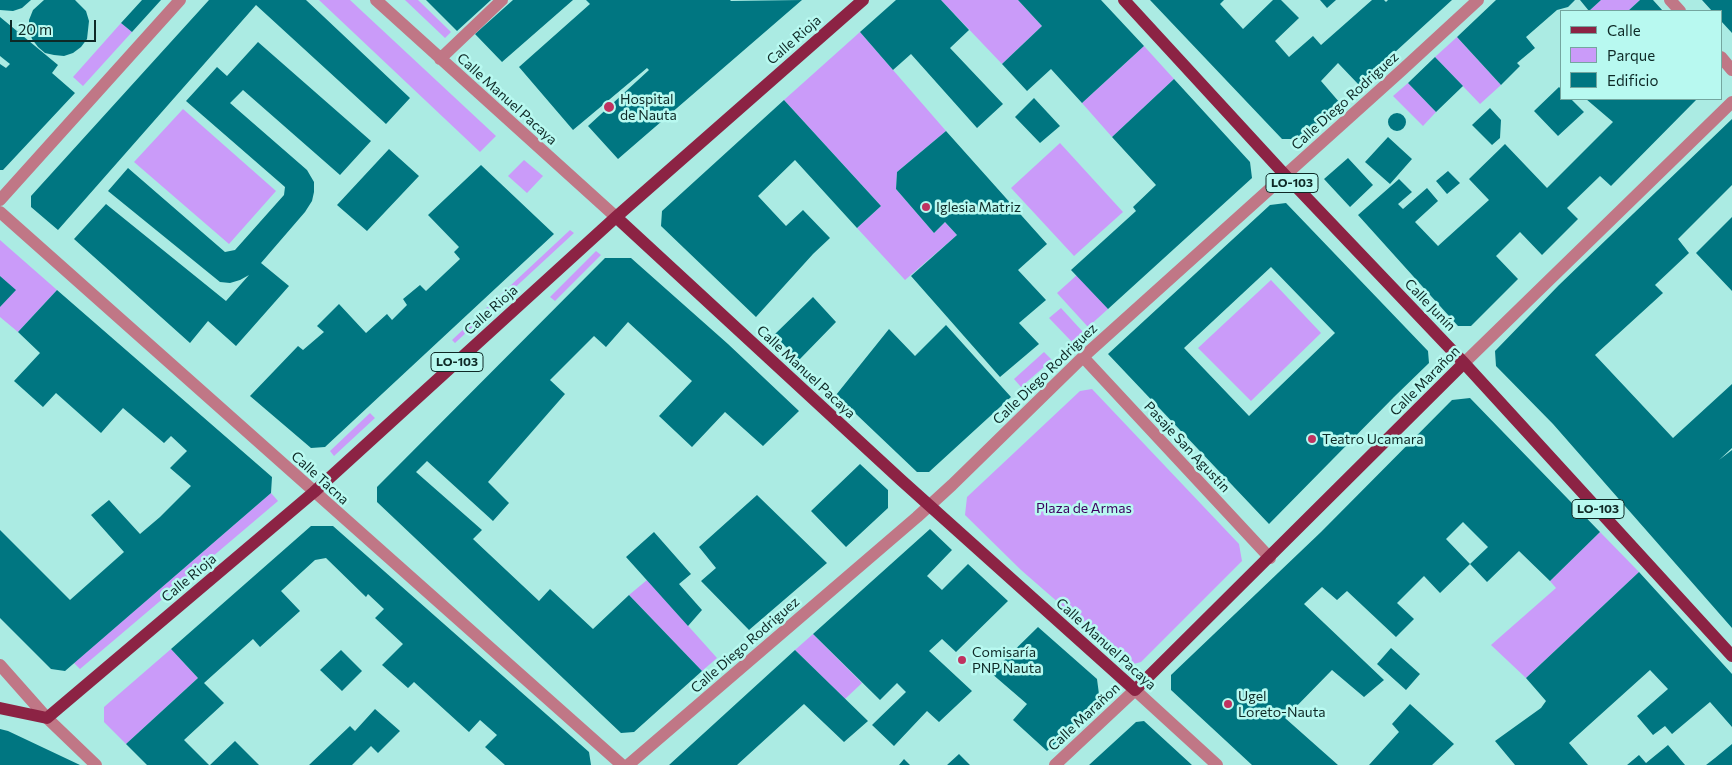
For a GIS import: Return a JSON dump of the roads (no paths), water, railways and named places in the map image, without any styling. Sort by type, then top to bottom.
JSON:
[{"type":"main road","name":"Calle Rioja","points":[[47,718],[314,492],[616,217],[863,0]]},
{"type":"main road","name":"Calle Junín","points":[[1124,0],[1285,175],[1464,363],[1732,656]]},
{"type":"main road","name":"Calle Manuel Pacaya","points":[[616,217],[900,480],[930,504],[1135,690]]},
{"type":"main road","name":"Calle Marañon","points":[[1135,690],[1270,558],[1464,363]]},
{"type":"main road","points":[[0,708],[47,718]]},
{"type":"street","points":[[0,200],[180,0]]},
{"type":"street","name":"Calle Manuel Pacaya","points":[[376,0],[616,217]]},
{"type":"street","points":[[440,59],[502,0]]},
{"type":"street","name":"Calle Diego Rodriguez","points":[[628,765],[952,485],[1083,357],[1478,0]]},
{"type":"street","points":[[1670,0],[1679,10]]},
{"type":"street","points":[[1722,58],[1732,70]]},
{"type":"street","name":"Calle Marañon","points":[[1464,363],[1732,102]]},
{"type":"street","name":"Calle Tacna","points":[[0,212],[622,765]]},
{"type":"street","name":"Pasaje San Agustin","points":[[1083,357],[1270,558]]},
{"type":"street","points":[[0,665],[47,718],[96,765]]},
{"type":"street","name":"Calle Manuel Pacaya","points":[[1135,690],[1217,765]]},
{"type":"street","name":"Calle Marañon","points":[[1055,765],[1135,690]]},
{"type":"place","name":"Hospital de Nauta","points":[[609,107]]},
{"type":"place","name":"Iglesia Matriz","points":[[926,207]]},
{"type":"place","name":"Teatro Ucamara","points":[[1312,439]]},
{"type":"place","name":"Comisaría PNP Nauta","points":[[962,660]]},
{"type":"place","name":"Ugel Loreto-Nauta","points":[[1228,704]]},
{"type":"park label","name":"Plaza de Armas","points":[[1084,508]]}]
